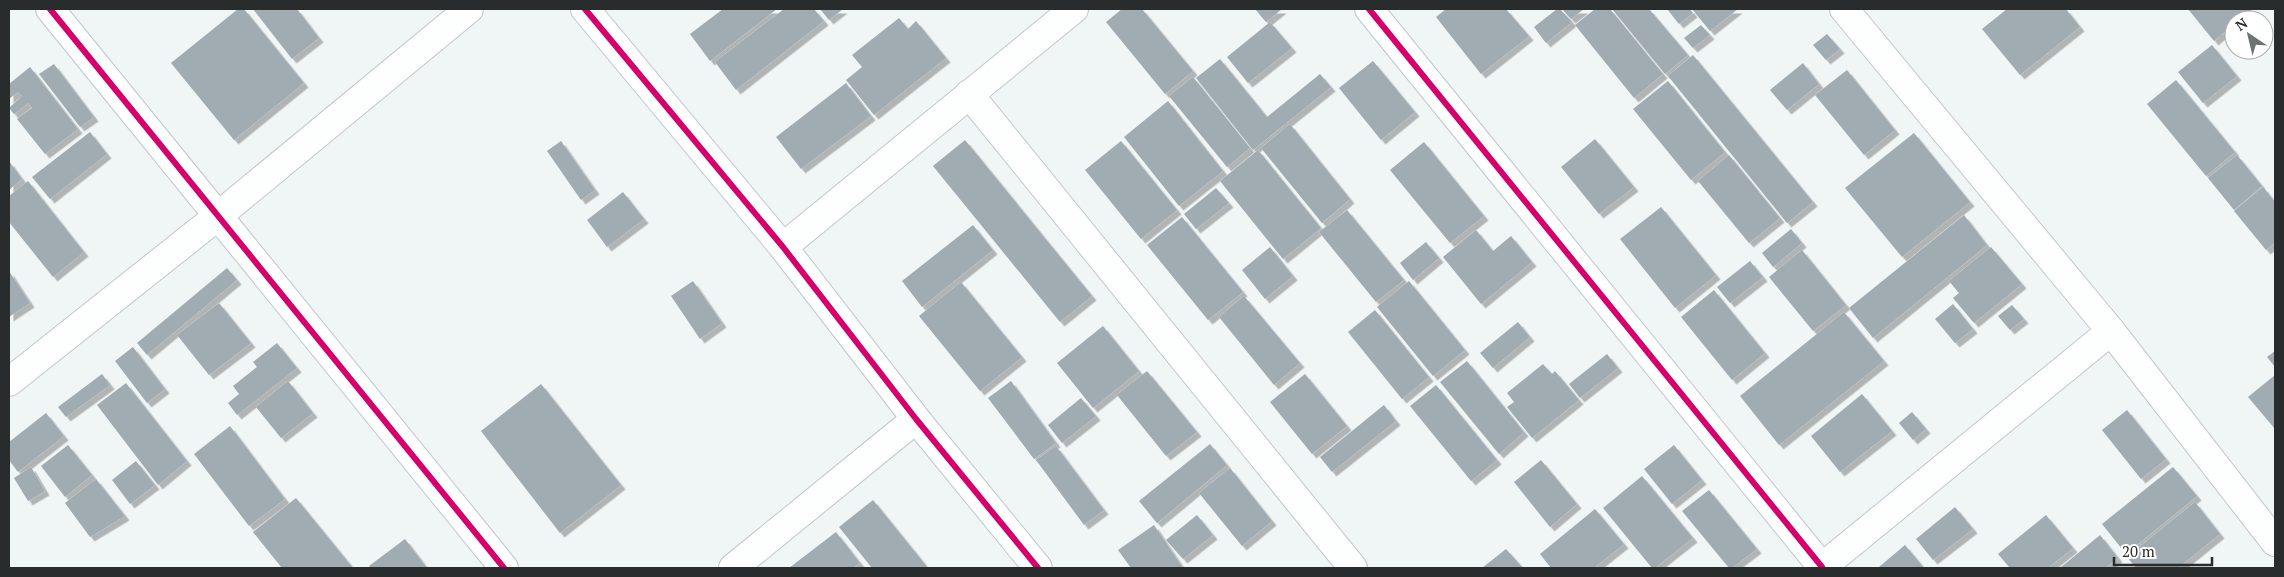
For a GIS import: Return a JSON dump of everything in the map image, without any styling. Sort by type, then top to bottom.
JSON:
[{"type":"street","points":[[50,9],[504,568]]},
{"type":"street","points":[[9,382],[218,216],[469,9]]},
{"type":"street","points":[[585,9],[783,247],[916,419],[1038,568]]},
{"type":"street","points":[[783,247],[1074,9]]},
{"type":"street","points":[[1370,9],[1821,568],[2111,331]]},
{"type":"street","points":[[1858,13],[2111,331],[2275,542]]},
{"type":"street","points":[[969,94],[1353,568]]},
{"type":"street","points":[[733,568],[916,419]]},
{"type":"building","points":[[238,9],[244,9],[304,83],[234,140],[171,63]]},
{"type":"building","points":[[253,9],[297,9],[319,38],[292,59]]},
{"type":"building","points":[[723,9],[777,9],[710,61],[690,34]]},
{"type":"building","points":[[784,9],[814,9],[824,21],[736,90],[715,62]]},
{"type":"building","points":[[820,9],[843,9],[829,20]]},
{"type":"building","points":[[1122,9],[1142,9],[1193,71],[1165,94],[1106,22]]},
{"type":"building","points":[[1255,9],[1282,9],[1266,22]]},
{"type":"building","points":[[1446,9],[1506,9],[1529,36],[1481,74],[1436,17]]},
{"type":"building","points":[[1557,9],[1560,9],[1572,22],[1546,43],[1534,27]]},
{"type":"building","points":[[1562,9],[1584,9],[1571,19]]},
{"type":"building","points":[[1595,9],[1610,9],[1663,74],[1634,98],[1575,25]]},
{"type":"building","points":[[1612,9],[1649,9],[1688,55],[1665,74]]},
{"type":"building","points":[[1667,9],[1690,9],[1693,13],[1679,24]]},
{"type":"building","points":[[1692,9],[1738,9],[1710,31]]},
{"type":"building","points":[[2007,9],[2066,9],[2080,27],[2020,75],[1982,29]]},
{"type":"building","points":[[2188,9],[2253,9],[2224,10],[2224,32],[2214,41]]},
{"type":"building","points":[[899,18],[908,29],[916,21],[946,58],[874,115],[846,80],[862,67],[852,55]]},
{"type":"building","points":[[1270,22],[1292,48],[1248,83],[1227,57]]},
{"type":"building","points":[[1701,25],[1710,35],[1693,48],[1684,38]]},
{"type":"building","points":[[1827,34],[1840,49],[1826,60],[1813,45]]},
{"type":"building","points":[[2212,45],[2237,76],[2203,103],[2178,72]]},
{"type":"building","points":[[1693,55],[1813,202],[1787,223],[1668,76]]},
{"type":"building","points":[[1220,59],[1267,117],[1320,74],[1331,87],[1253,150],[1196,78]]},
{"type":"building","points":[[1373,61],[1415,112],[1381,140],[1339,88]]},
{"type":"building","points":[[1803,63],[1819,84],[1787,110],[1770,90]]},
{"type":"building","points":[[54,64],[94,117],[80,127],[39,74]]},
{"type":"building","points":[[30,67],[78,129],[45,154],[17,119],[32,108],[28,103],[14,114],[9,108],[22,96],[18,92],[9,99],[9,84]]},
{"type":"building","points":[[1847,70],[1895,130],[1864,155],[1815,95]]},
{"type":"building","points":[[1193,77],[1250,148],[1227,167],[1169,96]]},
{"type":"building","points":[[2176,80],[2235,152],[2206,176],[2147,104]]},
{"type":"building","points":[[1668,81],[1725,152],[1691,180],[1633,109]]},
{"type":"building","points":[[846,83],[871,116],[801,169],[776,137]]},
{"type":"building","points":[[1168,101],[1223,171],[1179,206],[1124,137]]},
{"type":"building","points":[[1290,124],[1350,199],[1322,223],[1261,148]]},
{"type":"building","points":[[90,132],[107,154],[50,199],[32,177]]},
{"type":"building","points":[[1914,133],[1970,202],[1902,257],[1845,188]]},
{"type":"building","points":[[1595,139],[1634,187],[1599,214],[1561,167]]},
{"type":"building","points":[[965,140],[1092,296],[1060,322],[933,166]]},
{"type":"building","points":[[561,141],[595,190],[581,200],[547,151]]},
{"type":"building","points":[[1121,141],[1177,210],[1141,239],[1085,170]]},
{"type":"building","points":[[1424,142],[1484,216],[1450,243],[1390,170]]},
{"type":"building","points":[[1258,150],[1321,228],[1283,259],[1220,181]]},
{"type":"building","points":[[1729,155],[1780,218],[1749,243],[1698,181]]},
{"type":"building","points":[[2237,155],[2262,186],[2234,210],[2208,178]]},
{"type":"building","points":[[9,161],[22,179],[9,190]]},
{"type":"building","points":[[28,181],[84,252],[53,277],[9,222],[9,196]]},
{"type":"building","points":[[2263,187],[2275,202],[2275,243],[2266,250],[2234,211]]},
{"type":"building","points":[[1216,188],[1229,203],[1196,229],[1184,214]]},
{"type":"building","points":[[623,192],[644,219],[607,247],[587,220]]},
{"type":"building","points":[[1661,207],[1716,275],[1675,308],[1620,239]]},
{"type":"building","points":[[1347,210],[1404,280],[1376,302],[1319,232]]},
{"type":"building","points":[[1964,215],[1987,245],[1873,338],[1849,308]]},
{"type":"building","points":[[1182,217],[1243,292],[1208,320],[1147,245]]},
{"type":"building","points":[[973,225],[993,250],[922,307],[902,281]]},
{"type":"building","points":[[1791,229],[1802,243],[1773,267],[1762,253]]},
{"type":"building","points":[[1476,230],[1493,251],[1511,236],[1532,262],[1481,304],[1443,257]]},
{"type":"building","points":[[1426,242],[1439,258],[1413,280],[1400,263]]},
{"type":"building","points":[[1270,247],[1293,276],[1265,299],[1242,270]]},
{"type":"building","points":[[1991,247],[2022,284],[1974,323],[1953,298],[1959,293],[1949,281]]},
{"type":"building","points":[[1802,250],[1846,305],[1813,331],[1769,277]]},
{"type":"building","points":[[1750,261],[1763,277],[1730,303],[1717,287]]},
{"type":"building","points":[[227,268],[237,280],[147,355],[137,343]]},
{"type":"building","points":[[9,271],[30,303],[9,317]]},
{"type":"building","points":[[693,281],[722,323],[700,339],[671,296]]},
{"type":"building","points":[[1409,281],[1465,350],[1433,376],[1377,307]]},
{"type":"building","points":[[961,282],[1022,357],[980,391],[919,316]]},
{"type":"building","points":[[1714,290],[1765,353],[1732,380],[1681,317]]},
{"type":"building","points":[[1244,296],[1300,363],[1274,385],[1219,317]]},
{"type":"building","points":[[219,303],[251,343],[209,375],[177,335]]},
{"type":"building","points":[[1953,304],[1973,329],[1955,343],[1935,319]]},
{"type":"building","points":[[2012,305],[2024,319],[2010,330],[1998,316]]},
{"type":"building","points":[[1375,310],[1429,377],[1402,399],[1348,332]]},
{"type":"building","points":[[1844,312],[1884,361],[1779,445],[1740,396]]},
{"type":"building","points":[[1518,322],[1530,337],[1493,368],[1480,353]]},
{"type":"building","points":[[1103,326],[1139,371],[1093,408],[1057,363]]},
{"type":"building","points":[[277,343],[297,368],[237,415],[228,403],[239,394],[233,386],[257,367],[253,362]]},
{"type":"building","points":[[133,347],[165,389],[147,403],[115,361]]},
{"type":"building","points":[[2275,351],[2275,367],[2267,357]]},
{"type":"building","points":[[1607,354],[1618,368],[1580,398],[1569,384]]},
{"type":"building","points":[[1467,361],[1524,432],[1499,454],[1440,382]]},
{"type":"building","points":[[1543,364],[1552,374],[1555,371],[1579,400],[1532,438],[1507,407],[1514,402],[1507,393]]},
{"type":"building","points":[[1147,371],[1197,432],[1166,456],[1117,395]]},
{"type":"building","points":[[102,374],[110,385],[66,417],[58,407]]},
{"type":"building","points":[[1305,374],[1347,426],[1312,454],[1270,402]]},
{"type":"building","points":[[2275,375],[2275,429],[2248,397]]},
{"type":"building","points":[[288,381],[313,413],[281,438],[256,407]]},
{"type":"building","points":[[1011,381],[1056,443],[1034,459],[988,398]]},
{"type":"building","points":[[126,383],[187,461],[158,485],[97,405]]},
{"type":"building","points":[[541,384],[621,485],[560,533],[481,431]]},
{"type":"building","points":[[1436,385],[1497,460],[1471,481],[1410,406]]},
{"type":"building","points":[[1862,394],[1892,431],[1840,472],[1811,436]]},
{"type":"building","points":[[1081,398],[1096,416],[1062,443],[1048,425]]},
{"type":"building","points":[[1384,405],[1396,421],[1332,472],[1320,457]]},
{"type":"building","points":[[2127,410],[2166,459],[2141,479],[2102,430]]},
{"type":"building","points":[[1912,412],[1926,429],[1913,440],[1899,423]]},
{"type":"building","points":[[46,413],[64,436],[18,472],[9,460],[9,442]]},
{"type":"building","points":[[230,426],[285,499],[249,526],[194,454]]},
{"type":"building","points":[[1210,444],[1227,465],[1157,523],[1139,501]]},
{"type":"building","points":[[68,445],[92,475],[65,497],[41,466]]},
{"type":"building","points":[[1674,445],[1702,480],[1672,504],[1644,469]]},
{"type":"building","points":[[1056,446],[1104,510],[1084,525],[1036,460]]},
{"type":"building","points":[[1541,460],[1577,504],[1550,527],[1514,482]]},
{"type":"building","points":[[136,461],[155,485],[130,504],[112,480]]},
{"type":"building","points":[[31,467],[45,491],[28,501],[14,478]]},
{"type":"building","points":[[2173,467],[2197,496],[2126,554],[2102,524]]},
{"type":"building","points":[[1230,468],[1272,521],[1242,546],[1199,493]]},
{"type":"building","points":[[1642,476],[1693,538],[1655,568],[1652,568],[1603,508]]},
{"type":"building","points":[[96,479],[125,516],[90,537],[65,503]]},
{"type":"building","points":[[1709,490],[1757,549],[1732,568],[1729,568],[1682,511]]},
{"type":"building","points":[[296,498],[353,568],[282,568],[253,532]]},
{"type":"building","points":[[873,500],[928,568],[872,568],[839,527]]},
{"type":"building","points":[[2195,502],[2220,534],[2178,568],[2136,568],[2127,557]]},
{"type":"building","points":[[1955,507],[1973,529],[1933,560],[1916,539]]},
{"type":"building","points":[[1595,509],[1624,544],[1594,568],[1551,568],[1540,554]]},
{"type":"building","points":[[1197,515],[1213,535],[1183,559],[1166,540]]},
{"type":"building","points":[[2046,515],[2073,548],[2048,568],[2010,568],[1998,554]]},
{"type":"building","points":[[1154,525],[1183,568],[1131,568],[1118,550]]},
{"type":"building","points":[[836,532],[860,563],[853,568],[789,568]]},
{"type":"building","points":[[2100,535],[2118,558],[2105,568],[2060,568]]},
{"type":"building","points":[[405,539],[427,568],[371,568],[369,566]]},
{"type":"building","points":[[1905,545],[1924,568],[1879,567]]},
{"type":"building","points":[[1506,549],[1523,568],[1482,568]]},
{"type":"cycle path","points":[[50,9],[504,568]]},
{"type":"cycle path","points":[[585,9],[783,247],[916,419],[1038,568]]},
{"type":"cycle path","points":[[1369,9],[1822,567]]}]
